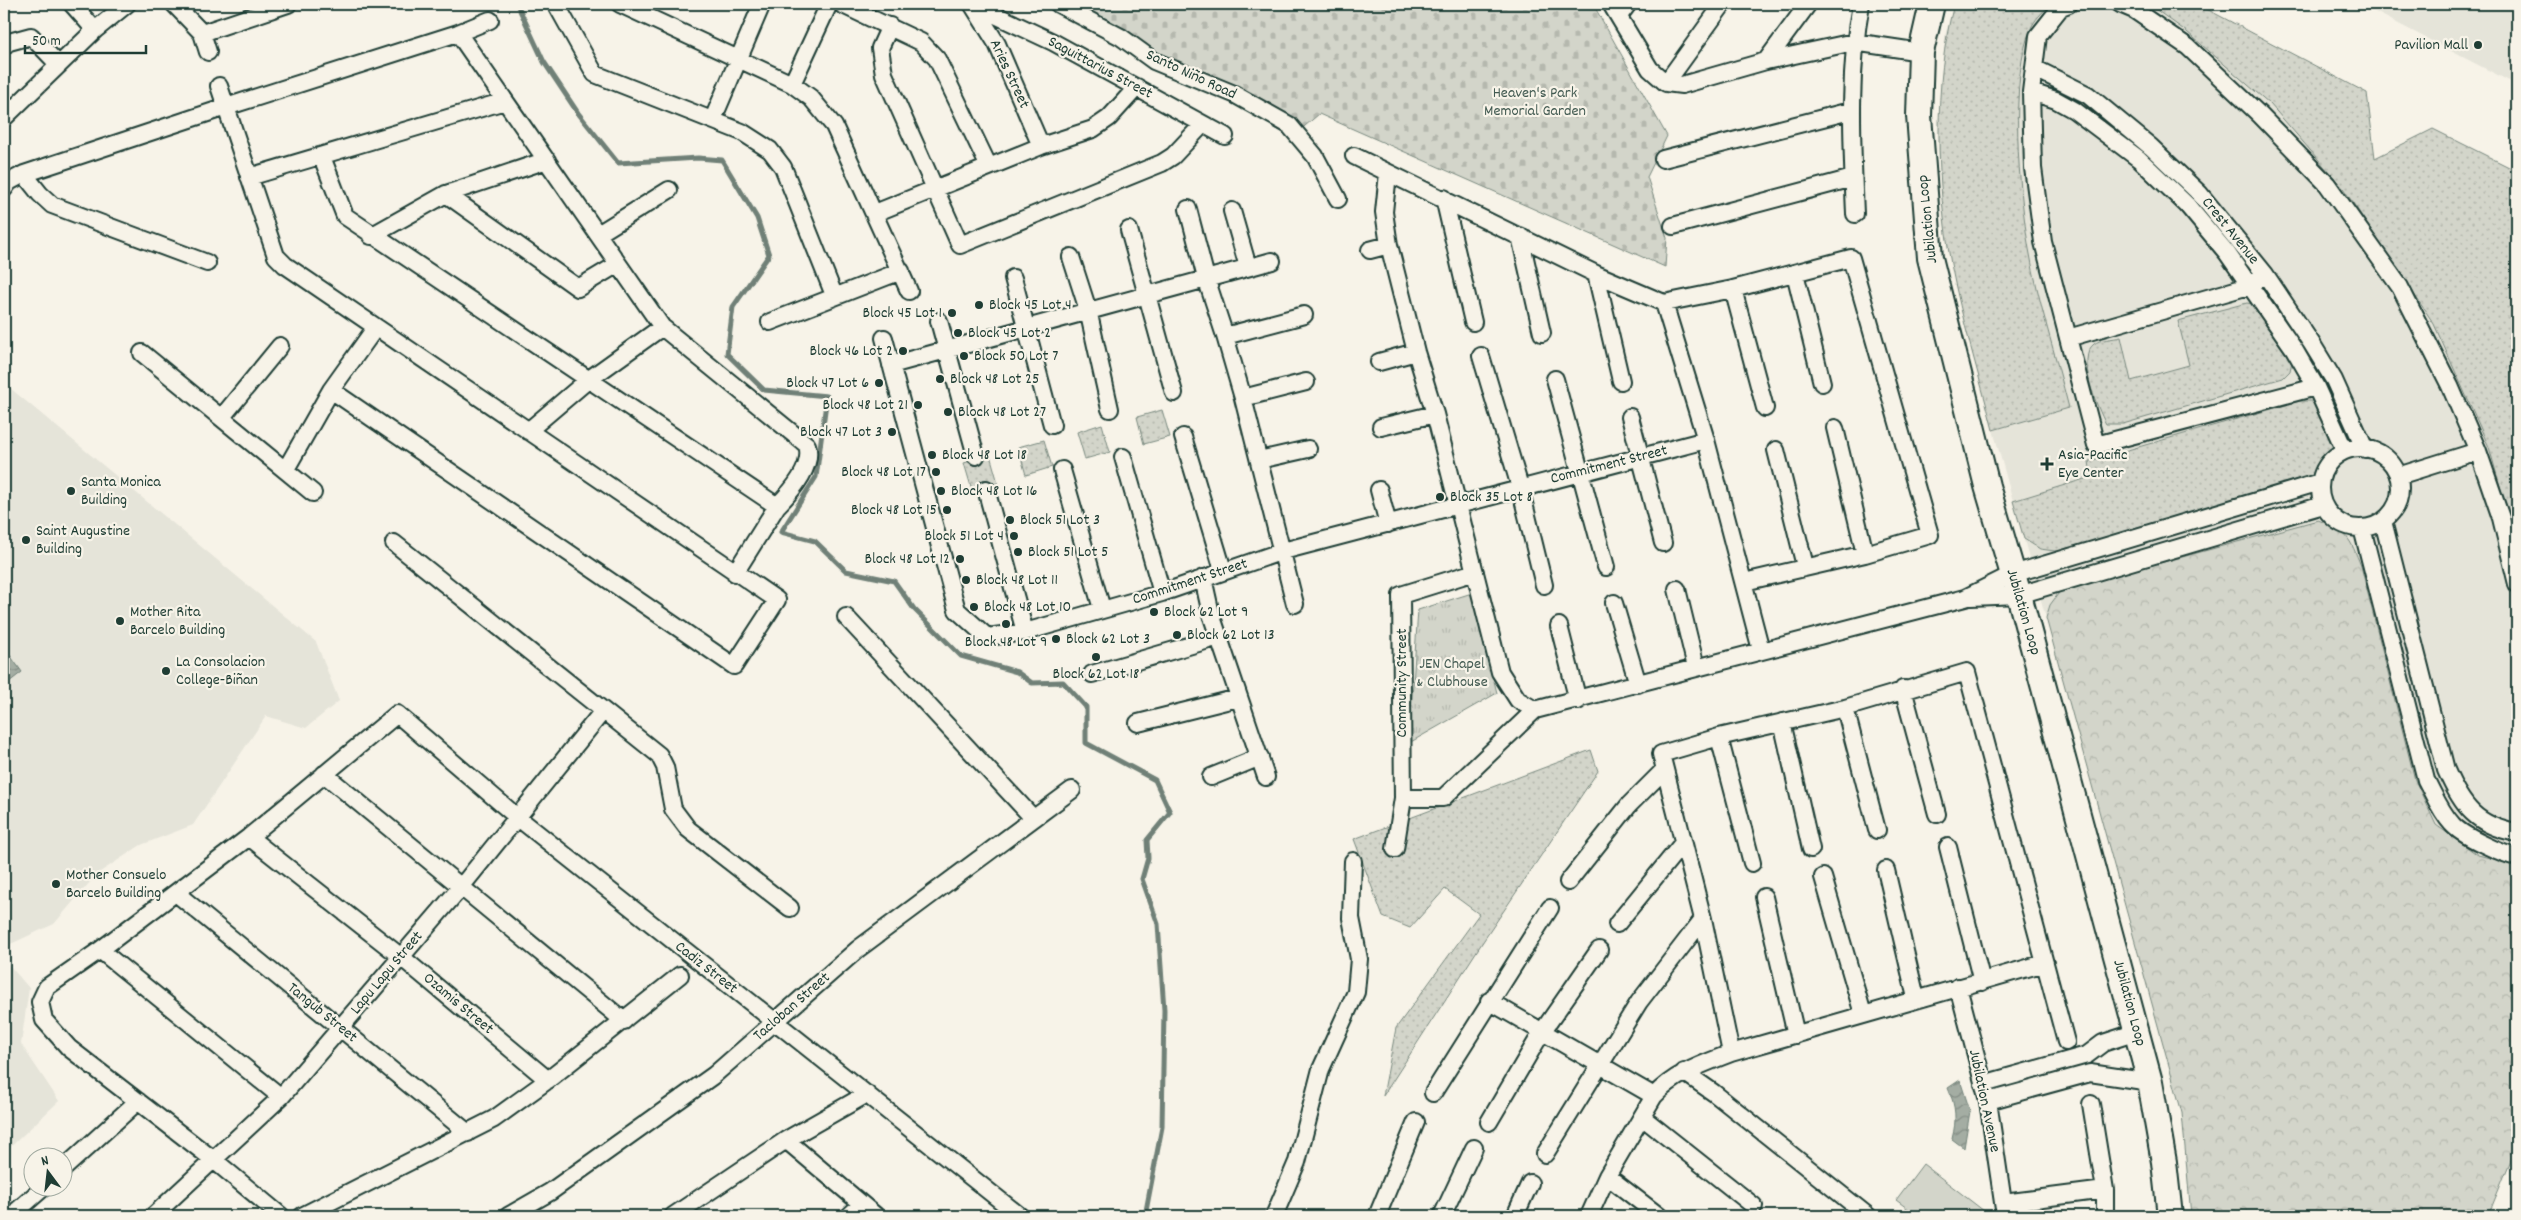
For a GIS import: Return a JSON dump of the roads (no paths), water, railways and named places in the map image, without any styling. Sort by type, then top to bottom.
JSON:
[{"type":"main road","name":"Jubilation Loop","points":[[1932,4],[1921,52],[1919,116],[1930,258],[1987,486],[2016,585],[2150,1082],[2164,1162],[2170,1216]]},
{"type":"street","points":[[72,4],[95,30]]},
{"type":"street","points":[[4,118],[95,30],[127,4]]},
{"type":"street","points":[[174,4],[202,33],[208,52]]},
{"type":"street","points":[[237,20],[243,4]]},
{"type":"street","points":[[202,33],[288,4]]},
{"type":"street","points":[[556,4],[595,74],[713,119],[759,142],[770,150],[783,167],[834,295]]},
{"type":"street","points":[[620,4],[792,84],[817,104],[834,126],[909,290]]},
{"type":"street","points":[[713,119],[762,4]]},
{"type":"street","points":[[792,84],[829,4]]},
{"type":"street","points":[[841,4],[921,42],[937,60],[989,167]]},
{"type":"street","name":"Saguittarius Street","points":[[972,4],[1053,42],[1225,136]]},
{"type":"street","name":"Aries Street","points":[[972,4],[997,44],[1041,146]]},
{"type":"street","name":"Santo Niño Road","points":[[1058,4],[1121,37],[1154,61],[1234,94],[1289,125],[1315,156],[1338,199]]},
{"type":"street","points":[[1666,83],[1723,4]]},
{"type":"street","points":[[1766,60],[1808,4]]},
{"type":"street","points":[[1855,214],[1850,111],[1854,42],[1861,4]]},
{"type":"street","points":[[2069,4],[2062,7],[2038,36],[2031,92],[2033,168],[2043,242],[2096,445],[2316,387]]},
{"type":"street","points":[[2120,4],[2134,10],[2188,47],[2260,115],[2326,184],[2400,288],[2450,386],[2478,451],[2501,518],[2517,584]]},
{"type":"street","points":[[1619,8],[1650,69],[1666,83],[1682,85],[1766,60],[1854,42],[1921,52]]},
{"type":"street","points":[[4,189],[9,182],[24,174],[458,33],[490,20]]},
{"type":"street","points":[[890,26],[880,48],[884,74],[960,244],[1162,164],[1173,156],[1202,124]]},
{"type":"street","points":[[458,33],[662,327],[807,445],[810,452],[809,464],[777,506],[736,573]]},
{"type":"street","points":[[4,46],[9,42],[31,36],[59,65]]},
{"type":"street","name":"Crest Avenue","points":[[2034,68],[2088,95],[2151,147],[2200,194],[2265,274],[2334,380],[2365,449]]},
{"type":"street","points":[[219,86],[276,256],[284,265],[777,600],[734,666],[331,390]]},
{"type":"street","points":[[875,213],[1041,146],[1092,129],[1109,118],[1136,87]]},
{"type":"street","name":"Crest Avenue","points":[[2031,92],[2056,100],[2074,110],[2139,159],[2187,205],[2227,252],[2294,349],[2316,387],[2345,451]]},
{"type":"street","points":[[249,177],[322,157],[505,101]]},
{"type":"street","points":[[1663,159],[1850,111]]},
{"type":"street","points":[[1354,156],[1444,198],[1596,274],[1664,303],[1733,289],[1851,258],[1930,535],[1865,554],[1805,566],[1744,582]]},
{"type":"street","points":[[322,157],[345,216],[371,236],[777,506]]},
{"type":"street","points":[[371,236],[446,194],[547,160]]},
{"type":"street","points":[[1388,173],[1384,212],[1389,245],[1416,352],[1435,414],[1459,505],[1500,672],[1518,700],[1535,710]]},
{"type":"street","points":[[24,174],[40,194],[52,205],[207,263]]},
{"type":"street","points":[[1673,226],[1854,178]]},
{"type":"street","points":[[598,234],[669,190]]},
{"type":"street","points":[[446,194],[578,288],[618,264]]},
{"type":"street","points":[[1444,198],[1473,322]]},
{"type":"street","points":[[1188,209],[1206,278],[1243,398],[1295,604]]},
{"type":"street","points":[[1232,211],[1248,267]]},
{"type":"street","points":[[1128,230],[1174,393]]},
{"type":"street","points":[[1520,236],[1542,332]]},
{"type":"street","points":[[1370,250],[1389,245]]},
{"type":"street","points":[[1071,257],[1088,310],[1110,409]]},
{"type":"street","points":[[891,365],[1272,261]]},
{"type":"street","points":[[770,322],[901,270]]},
{"type":"street","points":[[1795,273],[1822,383]]},
{"type":"street","points":[[1596,274],[1621,381]]},
{"type":"street","points":[[2068,338],[2249,286],[2265,274]]},
{"type":"street","points":[[1013,278],[1052,425]]},
{"type":"street","points":[[1733,289],[1765,408]]},
{"type":"street","points":[[1664,303],[1706,440],[1762,650]]},
{"type":"street","points":[[1225,336],[1304,315]]},
{"type":"street","points":[[939,321],[976,456]]},
{"type":"street","points":[[286,469],[331,390],[376,327]]},
{"type":"street","points":[[528,431],[588,380],[662,327]]},
{"type":"street","name":"Commitment Street","points":[[884,338],[957,610],[987,637],[1025,632],[1162,593],[1223,570],[1283,551],[1520,487],[1706,440]]},
{"type":"street","points":[[222,417],[280,346]]},
{"type":"street","points":[[1379,362],[1416,352]]},
{"type":"street","points":[[142,353],[313,493]]},
{"type":"street","points":[[1481,356],[1520,487],[1544,586]]},
{"type":"street","points":[[1555,379],[1606,567]]},
{"type":"street","points":[[1243,398],[1306,382]]},
{"type":"street","points":[[1381,427],[1435,414]]},
{"type":"street","points":[[1630,417],[1663,543]]},
{"type":"street","points":[[1835,428],[1865,554]]},
{"type":"street","points":[[1183,437],[1223,570]]},
{"type":"street","points":[[1259,460],[1308,449]]},
{"type":"street","points":[[2365,449],[2385,458],[2398,476],[2400,488],[2398,501],[2392,512],[2383,521],[2362,528],[2339,523],[2330,515],[2323,505],[2320,494],[2320,482],[2325,469],[2333,458],[2345,451],[2365,449]]},
{"type":"street","points":[[1776,450],[1805,566]]},
{"type":"street","points":[[2398,476],[2478,451]]},
{"type":"street","points":[[1123,457],[1162,593]]},
{"type":"street","points":[[1062,470],[1102,610]]},
{"type":"street","points":[[1965,598],[2016,585],[2320,482]]},
{"type":"street","points":[[986,489],[1025,632]]},
{"type":"street","points":[[1379,490],[1388,524]]},
{"type":"street","points":[[1403,798],[1442,798],[1535,710],[2323,505]]},
{"type":"street","points":[[2383,521],[2446,770],[2457,796],[2472,812],[2496,829],[2517,833]]},
{"type":"street","points":[[2362,528],[2426,780],[2439,806],[2453,826],[2501,854],[2517,857]]},
{"type":"street","points":[[394,543],[659,755],[665,768],[673,809],[688,829],[790,908]]},
{"type":"street","name":"Community Street","points":[[1395,849],[1403,798],[1401,595],[1475,572]]},
{"type":"street","points":[[1203,578],[1211,614],[1266,777]]},
{"type":"street","points":[[1676,590],[1696,667]]},
{"type":"street","points":[[1614,603],[1638,684]]},
{"type":"street","points":[[846,617],[1033,818]]},
{"type":"street","points":[[1559,626],[1578,700]]},
{"type":"street","points":[[1092,674],[1219,637]]},
{"type":"street","points":[[1731,1053],[1703,919],[1682,844],[1661,754],[1719,737],[1845,708],[1903,689],[1967,672],[2066,1042]]},
{"type":"street","points":[[1903,689],[1938,814]]},
{"type":"street","points":[[1138,723],[1238,698]]},
{"type":"street","points":[[1845,708],[1877,830]]},
{"type":"street","name":"Lapu Lapu Street","points":[[153,1216],[215,1161],[281,1097],[461,887],[603,711]]},
{"type":"street","name":"Cadiz Street","points":[[324,774],[398,714],[517,818],[1020,1216]]},
{"type":"street","points":[[1782,722],[1811,849]]},
{"type":"street","points":[[1719,737],[1752,863]]},
{"type":"street","points":[[1211,777],[1260,757]]},
{"type":"street","points":[[1568,882],[1629,805],[1664,771]]},
{"type":"street","points":[[281,1216],[215,1161],[69,1048],[44,1020],[40,1002],[47,987],[100,950],[249,837],[324,774],[624,1021]]},
{"type":"street","name":"Tacloban Street","points":[[508,1216],[550,1192],[706,1080],[776,1022],[858,949],[1072,790]]},
{"type":"street","name":"Ozamis Street","points":[[249,837],[400,956],[548,1080]]},
{"type":"street","points":[[1617,924],[1682,844]]},
{"type":"street","points":[[1948,847],[1982,982]]},
{"type":"street","points":[[1274,1216],[1297,1162],[1321,1069],[1356,992],[1359,959],[1351,918],[1353,861]]},
{"type":"street","points":[[1886,870],[1916,998]]},
{"type":"street","points":[[1823,877],[1863,1014]]},
{"type":"street","name":"Tangub Street","points":[[176,893],[468,1133]]},
{"type":"street","points":[[1764,898],[1796,1035]]},
{"type":"street","points":[[1433,1093],[1550,908]]},
{"type":"street","points":[[1545,1154],[1638,1002],[1703,919]]},
{"type":"street","points":[[100,950],[281,1097]]},
{"type":"street","points":[[1489,1122],[1542,1032],[1599,950]]},
{"type":"street","points":[[1589,1216],[1607,1176],[1654,1096],[1664,1084],[1684,1072],[1731,1053],[1916,998],[1982,982],[2045,963]]},
{"type":"street","points":[[302,1216],[494,1119],[548,1080],[680,975]]},
{"type":"street","name":"Jubilation Avenue","points":[[1958,987],[1988,1101],[2004,1210]]},
{"type":"street","points":[[1489,1002],[1654,1096]]},
{"type":"street","points":[[1983,1084],[2087,1055],[2103,1043],[2137,1032]]},
{"type":"street","points":[[2087,1055],[2090,1073]]},
{"type":"street","points":[[1684,1072],[1714,1093],[1868,1216]]},
{"type":"street","points":[[1988,1101],[2090,1073],[2150,1082]]},
{"type":"street","points":[[674,1216],[786,1140],[867,1094]]},
{"type":"street","points":[[72,1161],[138,1102]]},
{"type":"street","points":[[2091,1104],[2105,1190],[2105,1216]]},
{"type":"street","points":[[1642,1117],[1754,1206]]},
{"type":"street","points":[[1377,1216],[1416,1122]]},
{"type":"street","points":[[786,1140],[876,1216]]},
{"type":"street","points":[[1442,1216],[1474,1148]]},
{"type":"street","points":[[1607,1176],[1659,1216]]},
{"type":"street","points":[[1515,1216],[1530,1183]]},
{"type":"street","points":[[2004,1210],[2105,1190]]},
{"type":"street","points":[[11,1216],[32,1198]]},
{"type":"street","points":[[848,1216],[861,1205]]},
{"type":"water","points":[[4,647],[22,672],[4,686]]},
{"type":"water","points":[[1960,1080],[1970,1111],[1964,1148],[1952,1139],[1955,1113],[1948,1088]]},
{"type":"waterway","points":[[517,4],[544,62],[578,113],[618,163],[698,158],[722,160],[757,218],[769,255],[733,307],[727,354],[764,390],[827,396],[816,477],[781,532],[815,541],[846,571],[894,581],[914,609],[961,656],[1017,672],[1032,683],[1063,682],[1086,707],[1086,743],[1155,780],[1170,812],[1147,840],[1148,858],[1142,879],[1158,924],[1164,1010],[1162,1127],[1145,1216]]},
{"type":"place","name":"Pavilion Mall","points":[[2478,45]]},
{"type":"place","name":"Block 45 Lot 4","points":[[979,305]]},
{"type":"place","name":"Block 45 Lot 1","points":[[952,313]]},
{"type":"place","name":"Block 45 Lot 2","points":[[958,333]]},
{"type":"place","name":"Block 46 Lot 2","points":[[903,351]]},
{"type":"place","name":"Block 50 Lot 7","points":[[964,356]]},
{"type":"place","name":"Block 48 Lot 25","points":[[940,379]]},
{"type":"place","name":"Block 47 Lot 6","points":[[879,383]]},
{"type":"place","name":"Block 48 Lot 21","points":[[918,405]]},
{"type":"place","name":"Block 48 Lot 27","points":[[948,412]]},
{"type":"place","name":"Block 47 Lot 3","points":[[892,432]]},
{"type":"place","name":"Block 48 Lot 18","points":[[932,455]]},
{"type":"place","name":"Asia-Pacific Eye Center","points":[[2047,464]]},
{"type":"place","name":"Block 48 Lot 17","points":[[936,472]]},
{"type":"place","name":"Santa Monica Building","points":[[71,491]]},
{"type":"place","name":"Block 48 Lot 16","points":[[941,491]]},
{"type":"place","name":"Block 35 Lot 8","points":[[1440,497]]},
{"type":"place","name":"Block 48 Lot 15","points":[[947,510]]},
{"type":"place","name":"Block 51 Lot 3","points":[[1010,520]]},
{"type":"place","name":"Block 51 Lot 4","points":[[1014,536]]},
{"type":"place","name":"Saint Augustine Building","points":[[26,540]]},
{"type":"place","name":"Block 51 Lot 5","points":[[1018,552]]},
{"type":"place","name":"Block 48 Lot 12","points":[[960,559]]},
{"type":"place","name":"Block 48 Lot 11","points":[[966,580]]},
{"type":"place","name":"Block 48 Lot 10","points":[[974,607]]},
{"type":"place","name":"Block 62 Lot 9","points":[[1154,612]]},
{"type":"place","name":"Mother Rita Barcelo Building","points":[[120,621]]},
{"type":"place","name":"Block 48 Lot 9","points":[[1006,624]]},
{"type":"place","name":"Block 62 Lot 13","points":[[1177,635]]},
{"type":"place","name":"Block 62 Lot 3","points":[[1056,639]]},
{"type":"place","name":"Block 62 Lot 18","points":[[1096,657]]},
{"type":"place","name":"La Consolacion College-Biñan","points":[[166,671]]},
{"type":"place","name":"Mother Consuelo Barcelo Building","points":[[56,884]]},
{"type":"park label","name":"Heaven's Park Memorial Garden","points":[[1535,102]]},
{"type":"park label","name":"JEN Chapel & Clubhouse","points":[[1452,673]]}]
